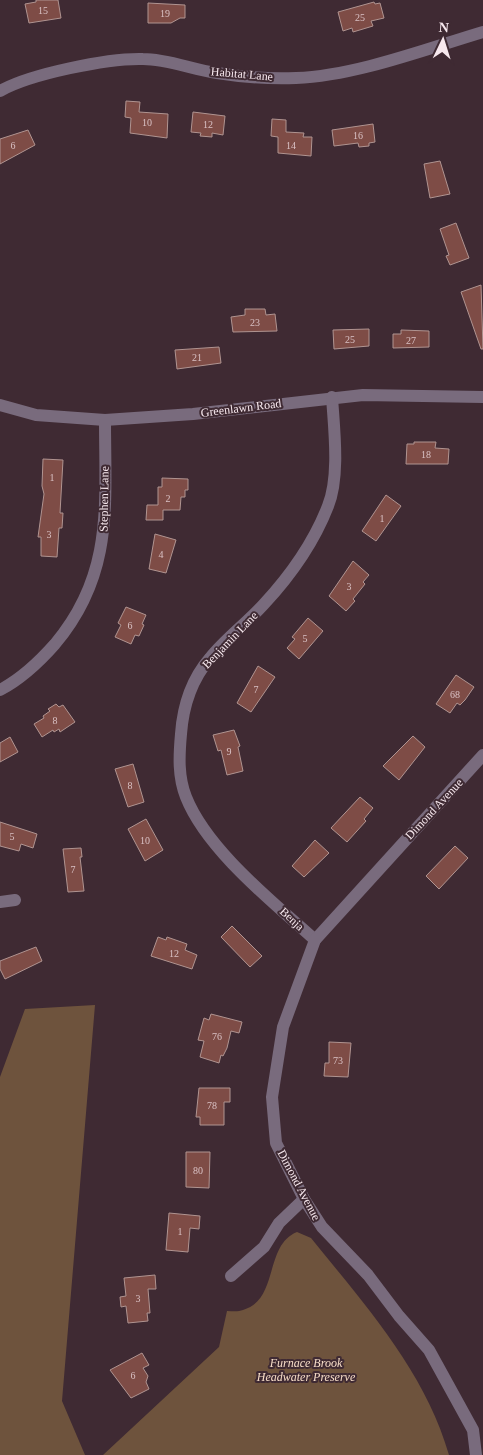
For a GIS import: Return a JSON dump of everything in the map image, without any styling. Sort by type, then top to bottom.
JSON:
[{"type":"street","name":"Habitat Lane","points":[[0,91],[31,79],[119,60],[144,59],[217,73],[297,78],[335,73],[381,62],[483,32]]},
{"type":"street","name":"Greenlawn Road","points":[[0,405],[36,415],[105,420],[193,414],[363,395],[483,397]]},
{"type":"street","name":"Benjamin Lane","points":[[270,898],[211,838],[196,818],[186,796],[180,776],[179,757],[182,719],[197,675],[210,657],[264,604],[286,578],[307,548],[328,506],[333,488],[335,442],[332,397]]},
{"type":"street","name":"Stephen Lane","points":[[0,690],[28,671],[49,651],[67,629],[94,579],[105,527],[105,420]]},
{"type":"street","name":"Dimond Avenue","points":[[476,1455],[478,1428],[429,1350],[399,1316],[368,1275],[322,1228],[304,1199],[276,1143],[272,1096],[283,1027],[315,940],[483,755]]},
{"type":"street","name":"Benja","points":[[270,898],[315,940]]},
{"type":"street","points":[[0,902],[14,900]]},
{"type":"street","points":[[231,1276],[264,1247],[279,1223],[304,1199]]},
{"type":"green space","points":[[95,1005],[62,1401],[85,1455],[0,1455],[0,1077],[25,1009]]},
{"type":"green space","name":"Furnace Brook Headwater Preserve","points":[[297,1232],[311,1238],[391,1340],[425,1395],[449,1455],[103,1455],[219,1347],[227,1311],[241,1311],[254,1304],[262,1295],[280,1248],[287,1239]]},
{"type":"building","points":[[36,0],[58,0],[61,18],[29,23],[25,4],[36,2]]},
{"type":"building","points":[[374,2],[375,4],[380,3],[384,18],[371,21],[373,26],[353,32],[352,28],[343,31],[338,12]]},
{"type":"building","points":[[148,3],[185,5],[185,18],[180,18],[171,23],[148,23]]},
{"type":"building","points":[[126,101],[140,102],[139,112],[168,114],[167,138],[130,133],[131,118],[125,117]]},
{"type":"building","points":[[193,112],[225,116],[223,135],[212,133],[212,137],[200,136],[201,133],[191,132]]},
{"type":"building","points":[[272,119],[286,120],[286,132],[304,133],[303,137],[312,137],[311,156],[278,153],[278,137],[271,136]]},
{"type":"building","points":[[373,124],[375,142],[369,143],[369,146],[359,147],[358,143],[334,146],[332,130]]},
{"type":"building","points":[[28,130],[35,145],[0,164],[0,139]]},
{"type":"building","points":[[440,161],[450,194],[430,198],[424,164]]},
{"type":"building","points":[[456,223],[469,258],[450,265],[446,256],[449,255],[440,229]]},
{"type":"building","points":[[481,285],[483,349],[481,349],[461,292]]},
{"type":"building","points":[[245,309],[265,309],[266,315],[275,314],[277,331],[233,332],[231,317],[245,315]]},
{"type":"building","points":[[369,329],[369,346],[334,349],[333,330]]},
{"type":"building","points":[[401,330],[429,331],[429,347],[393,348],[393,334],[401,334]]},
{"type":"building","points":[[219,347],[221,363],[177,369],[175,350]]},
{"type":"building","points":[[414,442],[436,442],[435,448],[449,449],[448,464],[406,464],[407,444],[414,444]]},
{"type":"building","points":[[43,459],[63,460],[60,513],[63,513],[62,528],[59,528],[57,557],[41,556],[41,537],[38,537],[44,494],[42,486]]},
{"type":"building","points":[[162,478],[188,479],[188,490],[185,490],[185,497],[181,497],[180,510],[163,510],[163,520],[146,520],[147,505],[158,505],[158,487],[162,487]]},
{"type":"building","points":[[386,495],[401,506],[376,541],[362,531]]},
{"type":"building","points":[[155,534],[176,540],[166,573],[149,569]]},
{"type":"building","points":[[353,561],[369,575],[363,582],[365,584],[353,599],[355,601],[346,611],[329,596]]},
{"type":"building","points":[[126,607],[146,615],[139,636],[135,635],[131,644],[115,637],[121,625],[118,623]]},
{"type":"building","points":[[308,618],[323,631],[299,659],[287,648],[295,639],[292,637]]},
{"type":"building","points":[[258,666],[275,677],[251,712],[237,703]]},
{"type":"building","points":[[456,675],[474,687],[465,700],[460,705],[457,703],[450,713],[436,704]]},
{"type":"building","points":[[56,704],[59,707],[63,705],[75,722],[60,732],[59,729],[54,732],[53,730],[42,737],[34,724],[44,718],[43,716],[50,711],[48,709]]},
{"type":"building","points":[[234,730],[240,746],[238,747],[243,771],[227,775],[221,750],[218,751],[213,735]]},
{"type":"building","points":[[413,736],[425,747],[399,780],[383,766]]},
{"type":"building","points":[[10,737],[18,752],[0,762],[0,743]]},
{"type":"building","points":[[133,764],[144,802],[128,807],[115,769]]},
{"type":"building","points":[[360,797],[373,808],[364,819],[366,821],[347,842],[331,828]]},
{"type":"building","points":[[146,819],[163,850],[145,861],[128,829]]},
{"type":"building","points":[[0,822],[37,834],[33,848],[21,844],[19,851],[0,846]]},
{"type":"building","points":[[315,840],[329,853],[304,877],[292,866]]},
{"type":"building","points":[[455,846],[468,858],[439,889],[426,876]]},
{"type":"building","points":[[81,848],[82,857],[80,857],[84,891],[68,892],[63,849]]},
{"type":"building","points":[[232,926],[262,956],[250,967],[221,937]]},
{"type":"building","points":[[158,937],[166,940],[167,937],[187,944],[185,950],[197,955],[192,969],[151,956]]},
{"type":"building","points":[[36,947],[42,961],[5,979],[0,969],[0,961]]},
{"type":"building","points":[[211,1014],[242,1022],[239,1033],[231,1031],[227,1048],[223,1056],[221,1055],[219,1063],[200,1057],[204,1041],[198,1040],[204,1018],[209,1020]]},
{"type":"building","points":[[329,1042],[351,1043],[348,1077],[324,1076],[325,1063],[329,1063]]},
{"type":"building","points":[[199,1088],[230,1088],[230,1102],[224,1102],[224,1125],[200,1125],[200,1117],[196,1117]]},
{"type":"building","points":[[186,1152],[210,1152],[209,1188],[186,1187]]},
{"type":"building","points":[[169,1213],[200,1216],[199,1229],[190,1228],[188,1252],[166,1250]]},
{"type":"building","points":[[155,1275],[156,1289],[148,1289],[150,1313],[147,1313],[148,1321],[128,1323],[126,1306],[121,1307],[120,1297],[126,1296],[124,1278]]},
{"type":"building","points":[[142,1353],[149,1365],[143,1368],[148,1376],[146,1382],[149,1389],[131,1398],[110,1370]]}]
